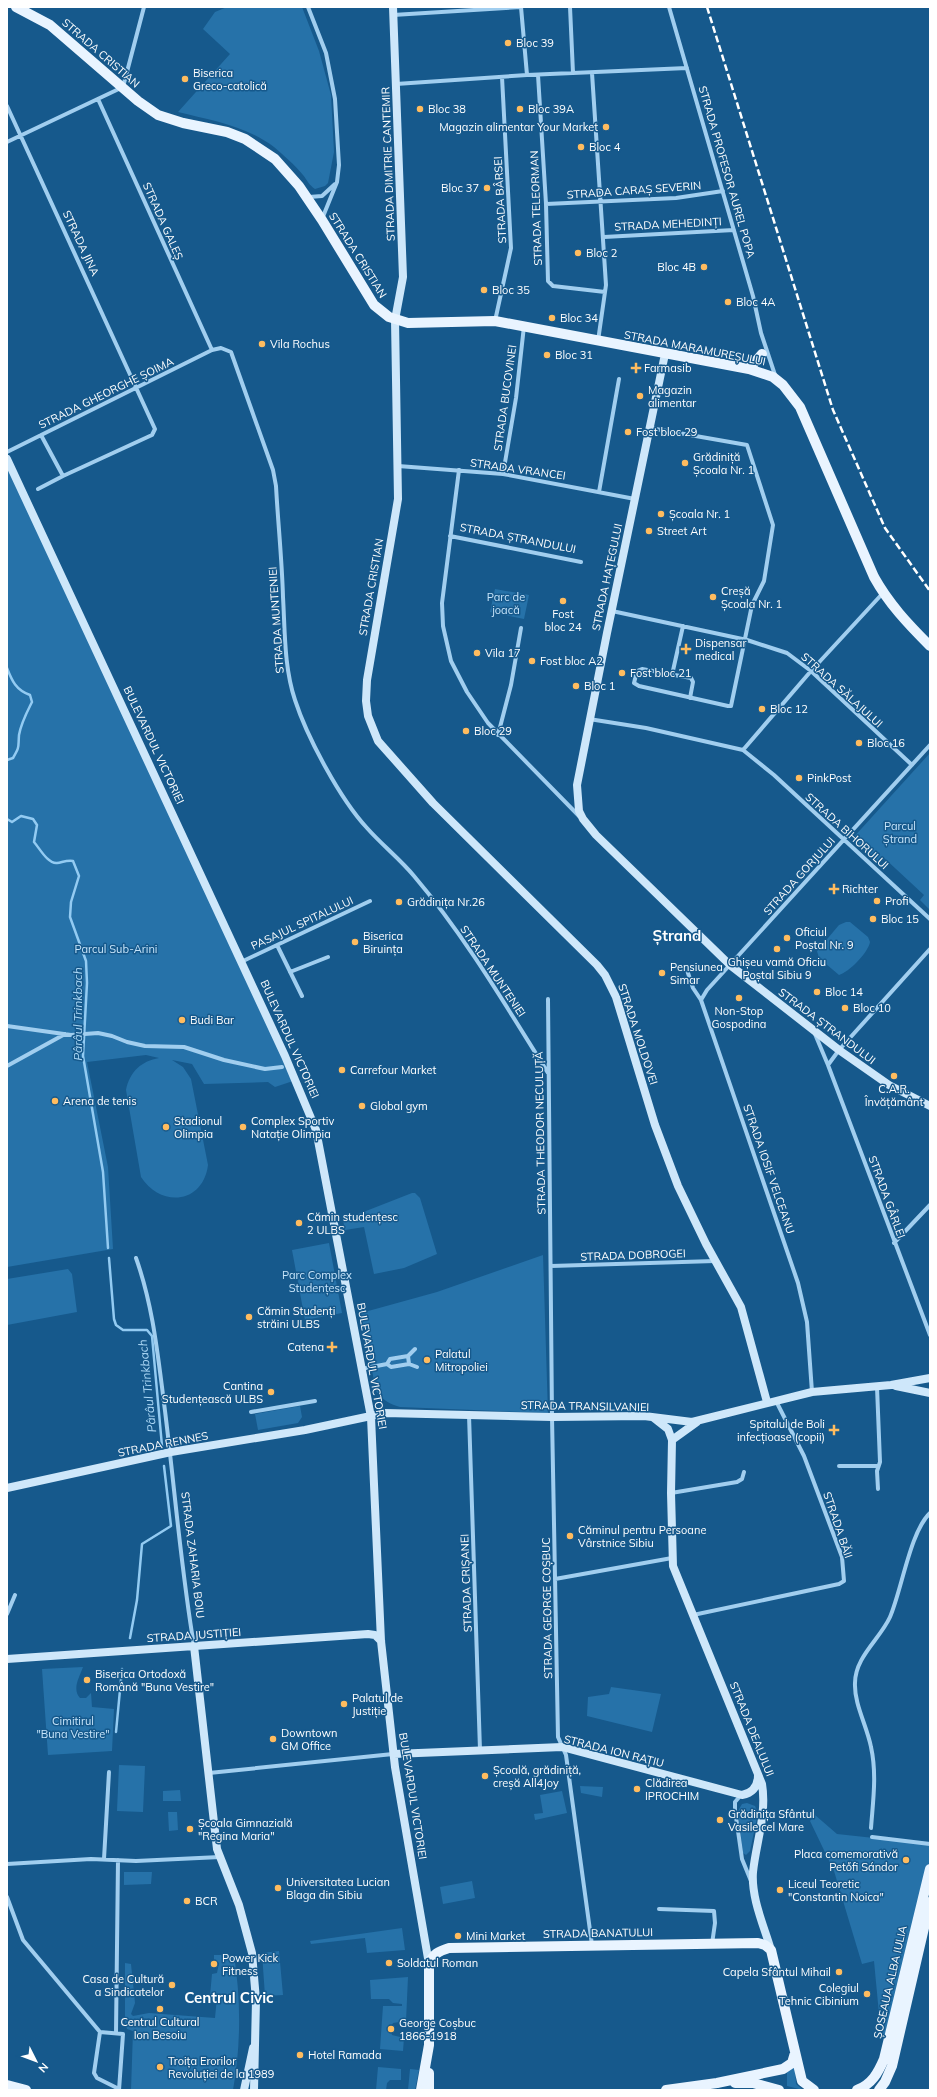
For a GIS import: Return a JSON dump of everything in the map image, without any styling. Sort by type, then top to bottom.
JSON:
[{"type":"main road","name":"STRADA CRISTIAN","points":[[16,7],[50,25],[123,87],[138,102],[158,115],[183,123],[227,132],[245,139],[261,148],[288,172],[307,198],[374,305],[382,313],[395,320]]},
{"type":"main road","name":"STRADA MARAMUREȘULUI","points":[[395,320],[408,323],[495,321],[524,325],[665,354],[760,371],[776,379],[789,392],[800,407],[874,577],[883,593],[901,617],[930,646]]},
{"type":"main road","points":[[749,369],[762,354]]},
{"type":"main road","name":"ȘOSEAUA ALBA IULIA","points":[[857,2090],[865,2087],[875,2076],[884,2059],[930,1869]]},
{"type":"main road","name":"ȘOSEAUA ALBA IULIA","points":[[879,2090],[889,2075],[895,2055],[930,1902]]},
{"type":"main road","name":"STRADA BANATULUI","points":[[429,1964],[435,1954],[448,1948],[762,1944],[771,1950]]},
{"type":"main road","name":"STRADA DEALULUI","points":[[771,1950],[802,2081],[814,2090]]},
{"type":"main road","name":"BULEVARDUL VICTORIEI","points":[[429,1964],[429,2090]]},
{"type":"main road","points":[[666,2090],[717,2083],[789,2067],[795,2053]]},
{"type":"main road","name":"BULEVARDUL VICTORIEI","points":[[421,2090],[428,2057]]},
{"type":"main road","points":[[717,2083],[753,2084],[779,2090]]},
{"type":"main road","points":[[7,2085],[26,2090]]},
{"type":"street","points":[[7,142],[123,87],[144,7]]},
{"type":"street","points":[[308,7],[326,53],[335,99],[339,165],[337,182],[322,220]]},
{"type":"street","points":[[393,11],[521,7],[527,74]]},
{"type":"street","points":[[570,7],[573,73]]},
{"type":"street","name":"STRADA PROFESOR AUREL POPA","points":[[669,7],[734,230],[764,344],[776,379]]},
{"type":"street","name":"STRADA DIMITRIE CANTEMIR","points":[[393,11],[403,277],[395,320]]},
{"type":"street","points":[[396,84],[527,74],[538,75],[688,68]]},
{"type":"street","points":[[592,72],[599,201],[604,237],[605,292],[598,340]]},
{"type":"street","name":"STRADA TELEORMAN","points":[[538,75],[546,204],[548,281],[553,286],[605,292]]},
{"type":"street","name":"STRADA BÂRSEI","points":[[495,321],[512,248],[502,77]]},
{"type":"street","name":"STRADA GALEȘ","points":[[98,99],[212,350]]},
{"type":"street","name":"STRADA JINA","points":[[7,106],[155,429],[154,433],[63,476]]},
{"type":"street","points":[[307,198],[322,196],[337,182]]},
{"type":"street","name":"STRADA CARAȘ SEVERIN","points":[[546,204],[676,198],[722,191]]},
{"type":"street","name":"STRADA MEHEDINȚI","points":[[604,237],[734,230]]},
{"type":"street","name":"STRADA CRISTIAN","points":[[378,742],[368,716],[366,691],[398,499],[395,320]]},
{"type":"street","name":"STRADA BUCOVINEI","points":[[503,474],[516,398],[524,325]]},
{"type":"street","name":"STRADA PROFESOR AUREL POPA","points":[[760,371],[764,344]]},
{"type":"street","name":"STRADA MUNTENIEI","points":[[212,350],[226,349],[231,352],[273,470],[276,494],[287,667],[295,701],[322,760],[353,811],[366,827],[414,875],[450,924],[509,1010],[548,1073]]},
{"type":"street","name":"STRADA GHEORGHE ȘOIMA","points":[[7,452],[212,350]]},
{"type":"street","name":"STRADA HAȚEGULUI","points":[[577,805],[577,785],[665,354]]},
{"type":"street","points":[[599,492],[619,379]]},
{"type":"street","points":[[650,428],[747,445],[773,525],[764,581],[752,605],[731,706],[690,698],[639,686],[634,683],[637,671],[642,668],[693,680],[690,698]]},
{"type":"street","points":[[38,489],[63,476],[42,435]]},
{"type":"street","name":"BULEVARDUL VICTORIEI","points":[[7,459],[302,1092],[316,1130],[371,1417],[381,1641],[394,1754],[429,1964]]},
{"type":"street","name":"STRADA VRANCEI","points":[[398,466],[503,474],[635,499]]},
{"type":"street","name":"STRADA ȘTRANDULUI","points":[[459,470],[441,616],[447,648],[454,668],[467,692],[498,735],[596,835],[730,965],[815,1034],[889,1085],[930,1106]]},
{"type":"street","name":"STRADA ȘTRANDULUI","points":[[450,536],[581,562]]},
{"type":"street","points":[[743,750],[811,671],[883,593]]},
{"type":"street","name":"STRADA SĂLAJULUI","points":[[612,611],[744,639],[787,653],[811,671],[912,766]]},
{"type":"street","points":[[672,675],[683,626]]},
{"type":"street","points":[[498,735],[511,685],[521,628]]},
{"type":"street","name":"STRADA BIHORULUI","points":[[590,719],[646,728],[743,750],[774,775],[930,919]]},
{"type":"street","name":"STRADA MOLDOVEI","points":[[378,742],[434,803],[605,975],[619,1006],[655,1125],[673,1174],[689,1211],[735,1294],[746,1321],[767,1402]]},
{"type":"street","name":"STRADA GORJULUI","points":[[730,965],[930,745]]},
{"type":"street","name":"STRADA ȘTRANDULUI","points":[[577,805],[582,819]]},
{"type":"street","name":"PASAJUL SPITALULUI","points":[[241,962],[370,901]]},
{"type":"street","points":[[277,945],[302,996]]},
{"type":"street","points":[[828,1065],[838,1050],[930,949]]},
{"type":"street","points":[[290,972],[328,957]]},
{"type":"street","points":[[701,1000],[704,994],[730,965]]},
{"type":"street","name":"STRADA IOSIF VELCEANU","points":[[686,967],[693,988],[701,1000],[799,1288],[807,1322],[812,1392]]},
{"type":"street","name":"STRADA THEODOR NECULUȚĂ","points":[[548,999],[551,1266]]},
{"type":"street","points":[[7,1026],[71,1035],[98,1033],[145,1046],[184,1046],[224,1060],[266,1069],[282,1067]]},
{"type":"street","points":[[7,1066],[65,1034]]},
{"type":"street","name":"STRADA GÂRLEI","points":[[815,1034],[930,1335]]},
{"type":"street","points":[[894,1243],[930,1205]]},
{"type":"street","name":"STRADA ZAHARIA BOIU","points":[[136,1258],[146,1286],[153,1315],[170,1452],[177,1529],[194,1646],[216,1843],[239,1905],[252,1953],[256,2000],[254,2044]]},
{"type":"street","name":"STRADA DOBROGEI","points":[[551,1266],[716,1261]]},
{"type":"street","name":"STRADA GEORGE COȘBUC","points":[[551,1266],[552,1417],[558,1737],[566,1755],[592,1946]]},
{"type":"street","points":[[387,1364],[390,1359],[408,1356],[415,1350]]},
{"type":"street","points":[[408,1356],[409,1364]]},
{"type":"street","points":[[361,1370],[387,1364],[391,1367],[409,1364],[417,1367]]},
{"type":"street","name":"STRADA TRANSILVANIEI","points":[[371,1417],[385,1413],[552,1417],[652,1417],[674,1421],[699,1421],[767,1402],[812,1392],[891,1385],[930,1378]]},
{"type":"street","name":"STRADA TRANSILVANIEI","points":[[891,1385],[930,1393]]},
{"type":"street","points":[[877,1386],[880,1462],[878,1466],[878,1489]]},
{"type":"street","name":"STRADA BĂII","points":[[692,1615],[839,1584],[844,1581],[842,1557],[804,1456],[776,1400]]},
{"type":"street","points":[[251,1412],[315,1401]]},
{"type":"street","name":"STRADA CRIȘANEI","points":[[469,1415],[480,1750]]},
{"type":"street","name":"STRADA RENNES","points":[[7,1488],[170,1452],[305,1430],[371,1417]]},
{"type":"street","points":[[652,1417],[668,1429],[672,1440],[682,1431],[699,1421]]},
{"type":"street","name":"STRADA DEALULUI","points":[[672,1440],[671,1493],[673,1566],[762,1784],[764,1803],[753,1885],[771,1950]]},
{"type":"street","points":[[839,1466],[878,1466]]},
{"type":"street","points":[[671,1493],[737,1482],[742,1479],[744,1472]]},
{"type":"street","points":[[871,1828],[874,1762],[868,1730],[855,1691],[855,1677],[860,1663],[879,1637],[890,1617],[918,1531],[930,1513]]},
{"type":"street","points":[[556,1579],[672,1558]]},
{"type":"street","points":[[7,1614],[15,1595]]},
{"type":"street","name":"STRADA JUSTIȚIEI","points":[[7,1659],[368,1634],[375,1635],[381,1641]]},
{"type":"street","name":"STRADA ION RAȚIU","points":[[394,1754],[562,1747],[742,1795]]},
{"type":"street","points":[[208,1773],[394,1754]]},
{"type":"street","points":[[753,1885],[742,1859],[735,1810],[736,1799],[751,1792],[757,1784],[756,1767]]},
{"type":"street","points":[[104,1859],[109,1772]]},
{"type":"street","points":[[872,1837],[930,1844]]},
{"type":"street","points":[[7,1864],[104,1859],[118,1860],[220,1857]]},
{"type":"street","points":[[116,2033],[118,1860]]},
{"type":"street","points":[[7,1897],[23,1940],[100,2032],[123,2034],[119,2089],[97,2078],[94,2073],[100,2032]]},
{"type":"street","points":[[659,1909],[714,1911],[715,1922],[712,1944]]},
{"type":"street","points":[[244,2090],[254,2044]]},
{"type":"street","points":[[254,2044],[256,2062],[254,2090]]},
{"type":"green space","points":[[227,7],[302,7],[319,51],[331,95],[334,152],[328,183],[325,186],[315,189],[289,160],[274,147],[252,134],[215,121],[178,112],[230,54],[203,29],[215,12]]},
{"type":"green space","name":"Parcul Sub-Arini","points":[[7,459],[296,1080],[275,1087],[268,1082],[204,1084],[192,1064],[172,1060],[183,1067],[191,1079],[208,1165],[205,1178],[198,1188],[190,1194],[180,1197],[170,1197],[159,1194],[149,1187],[141,1177],[126,1090],[130,1077],[142,1064],[159,1058],[146,1055],[87,1062],[108,1167],[113,1249],[7,1267]]},
{"type":"green space","name":"Parc de joacă","points":[[495,589],[529,595],[524,619],[490,612]]},
{"type":"green space","name":"Parcul Ștrand","points":[[930,753],[930,910],[920,900],[924,895],[882,856],[877,861],[852,839]]},
{"type":"green space","points":[[850,922],[868,937],[870,942],[866,951],[858,962],[839,975],[819,958],[817,951],[839,925]]},
{"type":"green space","points":[[415,1193],[420,1198],[437,1254],[404,1268],[374,1274],[364,1227],[345,1230],[343,1220]]},
{"type":"green space","name":"Parc Complex Studențesc","points":[[329,1243],[342,1313],[305,1320],[292,1250]]},
{"type":"green space","points":[[543,1255],[548,1413],[400,1407],[386,1401],[376,1391],[361,1313],[437,1292]]},
{"type":"green space","points":[[68,1269],[72,1274],[77,1312],[7,1325],[7,1279]]},
{"type":"green space","points":[[300,1406],[302,1417],[298,1423],[258,1430],[255,1414]]},
{"type":"green space","name":"Cimitirul \"Buna Vestire\"","points":[[83,1667],[76,1687],[80,1698],[86,1698],[91,1693],[92,1707],[114,1709],[112,1751],[48,1755],[42,1669]]},
{"type":"green space","points":[[611,1687],[661,1694],[652,1732],[587,1716],[588,1697],[609,1694]]},
{"type":"green space","points":[[119,1765],[145,1766],[143,1812],[117,1811]]},
{"type":"green space","points":[[580,1786],[603,1787],[602,1797],[581,1793]]},
{"type":"green space","points":[[180,1790],[181,1801],[163,1801],[163,1791]]},
{"type":"green space","points":[[562,1791],[567,1813],[535,1820],[534,1814],[543,1813],[540,1795]]},
{"type":"green space","points":[[747,1803],[755,1806],[758,1813],[750,1851],[746,1855],[743,1853],[738,1811],[742,1804]]},
{"type":"green space","points":[[168,1812],[177,1812],[178,1830],[169,1831]]},
{"type":"green space","points":[[815,1815],[837,1834],[930,1844],[930,1860],[917,1904],[887,2038],[881,2035],[874,1961],[862,1964],[834,1871],[810,1821]]},
{"type":"green space","points":[[124,1872],[152,1872],[151,1884],[124,1885]]},
{"type":"green space","points":[[472,1881],[475,1898],[443,1904],[440,1887]]},
{"type":"green space","points":[[402,1928],[405,1950],[367,1953],[365,1938],[311,1944],[310,1941]]},
{"type":"green space","points":[[279,1951],[283,1995],[265,1996],[262,1953]]},
{"type":"green space","points":[[214,1955],[234,1955],[238,1989],[239,2039],[233,2090],[131,2090],[133,2031],[127,2029],[125,2022],[125,1963],[131,1964],[135,2003],[131,2014],[133,2016],[149,2013],[215,2018],[217,1997],[210,1996],[212,1974],[217,1973],[219,1963],[214,1962]]},
{"type":"green space","points":[[408,1977],[406,2021],[393,2023],[390,2029],[392,2035],[404,2038],[403,2051],[380,2049],[383,2006],[402,2006],[402,2004],[393,2003],[389,1999],[371,1999],[370,1980]]},
{"type":"green space","points":[[378,2067],[401,2069],[401,2080],[390,2080],[387,2083],[386,2090],[376,2090]]},
{"type":"green space","points":[[795,2067],[796,2084],[803,2090],[787,2086],[787,2071]]},
{"type":"green space","points":[[410,2069],[419,2070],[415,2090],[408,2090]]},
{"type":"waterway","name":"Pârâul Trinkbach","points":[[7,668],[15,684],[18,688],[30,695],[32,702],[21,726],[17,751],[13,758],[7,760]]},
{"type":"waterway","name":"Pârâul Trinkbach","points":[[7,819],[12,822],[21,816],[33,819],[37,825],[34,842],[44,856],[54,863],[73,861],[79,876],[71,902],[70,917],[86,961],[87,983],[83,1056],[103,1172],[108,1248]]},
{"type":"waterway","name":"Pârâul Trinkbach","points":[[109,1258],[114,1319],[116,1325],[123,1330],[147,1330],[152,1336],[162,1446]]},
{"type":"waterway","name":"Pârâul Trinkbach","points":[[130,1638],[137,1600],[142,1544],[171,1526],[164,1466]]},
{"type":"waterway","name":"Pârâul Trinkbach","points":[[116,1732],[122,1669]]},
{"type":"railway","points":[[707,7],[833,410],[885,528],[930,591]]},
{"type":"place","name":"Bloc 39","points":[[508,43]]},
{"type":"place","name":"Biserica Greco-catolică","points":[[185,79]]},
{"type":"place","name":"Bloc 38","points":[[420,109]]},
{"type":"place","name":"Bloc 39A","points":[[520,109]]},
{"type":"place","name":"Magazin alimentar Your Market","points":[[606,127]]},
{"type":"place","name":"Bloc 4","points":[[581,147]]},
{"type":"place","name":"Bloc 37","points":[[487,188]]},
{"type":"place","name":"Bloc 2","points":[[578,253]]},
{"type":"place","name":"Bloc 4B","points":[[704,267]]},
{"type":"place","name":"Bloc 35","points":[[484,290]]},
{"type":"place","name":"Bloc 4A","points":[[728,302]]},
{"type":"place","name":"Bloc 34","points":[[552,318]]},
{"type":"place","name":"Vila Rochus","points":[[262,344]]},
{"type":"place","name":"Bloc 31","points":[[547,355]]},
{"type":"place","name":"Farmasib","points":[[636,368]]},
{"type":"place","name":"Magazin alimentar","points":[[640,396]]},
{"type":"place","name":"Fost bloc 29","points":[[628,432]]},
{"type":"place","name":"Grădiniță Școala Nr. 1","points":[[685,463]]},
{"type":"place","name":"Școala Nr. 1","points":[[661,514]]},
{"type":"place","name":"Street Art","points":[[649,531]]},
{"type":"place","name":"Creșă Școala Nr. 1","points":[[713,597]]},
{"type":"place","name":"Fost bloc 24","points":[[563,601]]},
{"type":"place","name":"Dispensar medical","points":[[686,649]]},
{"type":"place","name":"Vila 17","points":[[477,653]]},
{"type":"place","name":"Fost bloc A2","points":[[532,661]]},
{"type":"place","name":"Fost bloc 21","points":[[622,673]]},
{"type":"place","name":"Bloc 1","points":[[576,686]]},
{"type":"place","name":"Bloc 12","points":[[762,709]]},
{"type":"place","name":"Bloc 29","points":[[466,731]]},
{"type":"place","name":"Bloc 16","points":[[859,743]]},
{"type":"place","name":"PinkPost","points":[[799,778]]},
{"type":"place","name":"Richter","points":[[834,889]]},
{"type":"place","name":"Profi","points":[[877,901]]},
{"type":"place","name":"Grădinița Nr.26","points":[[399,902]]},
{"type":"place","name":"Bloc 15","points":[[873,919]]},
{"type":"place","name":"Oficiul Poștal Nr. 9","points":[[787,938]]},
{"type":"place","name":"Biserica Biruința","points":[[355,942]]},
{"type":"place","name":"Ghișeu vamă Oficiu Poștal Sibiu 9","points":[[777,949]]},
{"type":"place","name":"Pensiunea Simar","points":[[662,973]]},
{"type":"place","name":"Bloc 14","points":[[817,992]]},
{"type":"place","name":"Non-Stop Gospodina","points":[[739,998]]},
{"type":"place","name":"Bloc 10","points":[[845,1008]]},
{"type":"place","name":"Budi Bar","points":[[182,1020]]},
{"type":"place","name":"Carrefour Market","points":[[342,1070]]},
{"type":"place","name":"C.A.R. Învățământ","points":[[894,1076]]},
{"type":"place","name":"Arena de tenis","points":[[55,1101]]},
{"type":"place","name":"Global gym","points":[[362,1106]]},
{"type":"place","name":"Stadionul Olimpia","points":[[166,1127]]},
{"type":"place","name":"Complex Sportiv Natație Olimpia","points":[[243,1127]]},
{"type":"place","name":"Cămin studențesc 2 ULBS","points":[[299,1223]]},
{"type":"place","name":"Cămin Studenți străini ULBS","points":[[249,1317]]},
{"type":"place","name":"Catena","points":[[332,1347]]},
{"type":"place","name":"Palatul Mitropoliei","points":[[427,1360]]},
{"type":"place","name":"Cantina Studențească ULBS","points":[[271,1392]]},
{"type":"place","name":"Spitalul de Boli infecțioase (copii)","points":[[834,1430]]},
{"type":"place","name":"Căminul pentru Persoane Vârstnice Sibiu","points":[[570,1536]]},
{"type":"place","name":"Biserica Ortodoxă Română \"Buna Vestire\"","points":[[87,1680]]},
{"type":"place","name":"Palatul de Justiție","points":[[344,1704]]},
{"type":"place","name":"Downtown GM Office","points":[[273,1739]]},
{"type":"place","name":"Școală, grădiniță, creșă All4Joy","points":[[485,1776]]},
{"type":"place","name":"Clădirea IPROCHIM","points":[[637,1789]]},
{"type":"place","name":"Grădinița Sfântul Vasile cel Mare","points":[[720,1820]]},
{"type":"place","name":"Școala Gimnazială \"Regina Maria\"","points":[[190,1829]]},
{"type":"place","name":"Placa comemorativă Petőfi Sándor","points":[[906,1860]]},
{"type":"place","name":"Universitatea Lucian Blaga din Sibiu","points":[[278,1888]]},
{"type":"place","name":"Liceul Teoretic \"Constantin Noica\"","points":[[780,1890]]},
{"type":"place","name":"BCR","points":[[187,1901]]},
{"type":"place","name":"Mini Market","points":[[458,1936]]},
{"type":"place","name":"Soldatul Roman","points":[[389,1963]]},
{"type":"place","name":"Power Kick Fitness","points":[[214,1964]]},
{"type":"place","name":"Capela Sfântul Mihail","points":[[839,1972]]},
{"type":"place","name":"Casa de Cultură a Sindicatelor","points":[[172,1985]]},
{"type":"place","name":"Colegiul Tehnic Cibinium","points":[[867,1994]]},
{"type":"place","name":"Centrul Cultural Ion Besoiu","points":[[160,2009]]},
{"type":"place","name":"George Coșbuc 1866-1918","points":[[391,2029]]},
{"type":"place","name":"Hotel Ramada","points":[[300,2055]]},
{"type":"place","name":"Troița Erorilor Revoluției de la 1989","points":[[160,2067]]},
{"type":"district","name":"Ștrand","points":[[677,935]]},
{"type":"district","name":"Centrul Civic","points":[[229,1997]]}]
